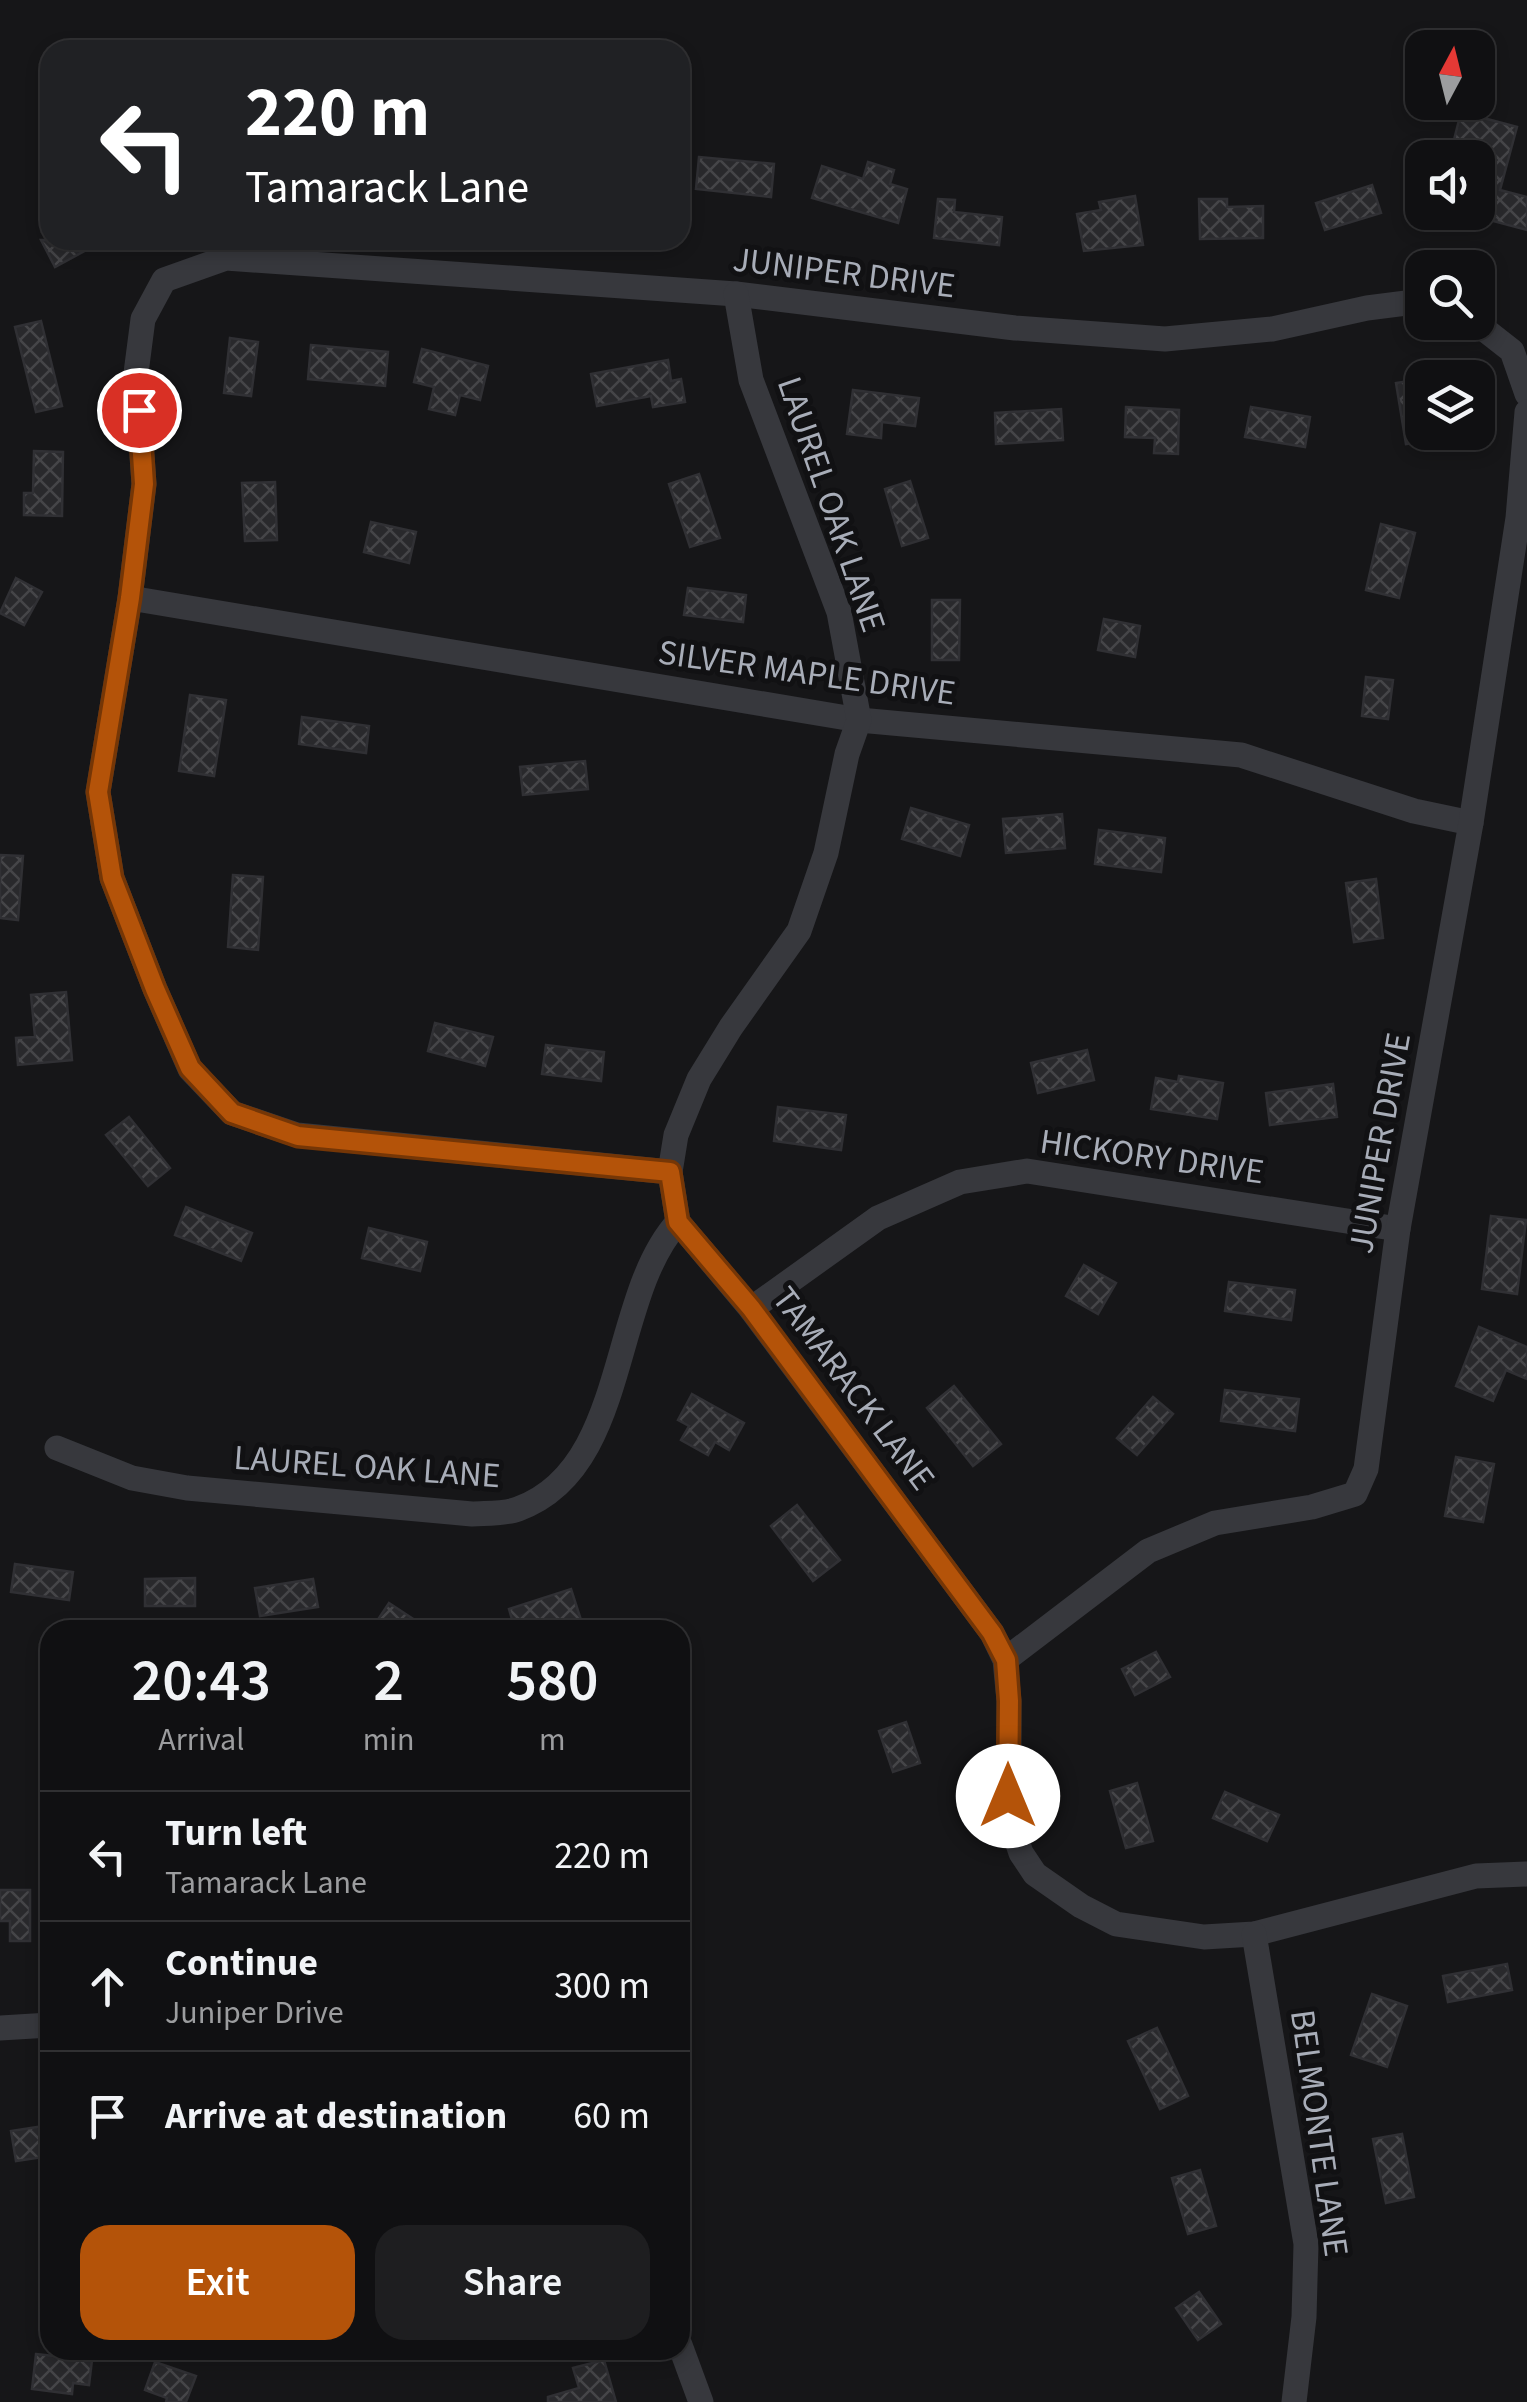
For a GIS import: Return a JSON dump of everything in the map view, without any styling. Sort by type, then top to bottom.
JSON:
[{"type":"street","name":"JUNIPER DRIVE","points":[[130,598],[144,484],[136,373],[143,319],[164,280],[226,258],[736,294],[1015,328],[1165,339],[1272,329],[1405,303]]},
{"type":"street","name":"LAUREL OAK LANE","points":[[670,1172],[676,1135],[698,1079],[799,931],[826,853],[858,720],[839,612],[751,380],[736,294]]},
{"type":"street","points":[[1495,338],[1512,352],[1527,394]]},
{"type":"street","name":"JUNIPER DRIVE","points":[[1006,1660],[1148,1551],[1216,1523],[1312,1507],[1356,1494],[1366,1469],[1373,1430],[1398,1228],[1471,823],[1492,666],[1522,519],[1527,412]]},
{"type":"street","name":"SILVER MAPLE DRIVE","points":[[130,598],[858,720],[1241,756],[1414,812],[1471,823]]},
{"type":"street","points":[[130,598],[98,792],[112,878],[190,1068],[232,1113],[298,1136],[670,1172],[678,1222]]},
{"type":"street","name":"HICKORY DRIVE","points":[[751,1308],[878,1218],[960,1182],[1027,1171],[1398,1228]]},
{"type":"street","name":"LAUREL OAK LANE","points":[[57,1448],[132,1478],[188,1488],[472,1514],[516,1511],[554,1491],[587,1446],[622,1354],[650,1263],[662,1240],[678,1222]]},
{"type":"street","name":"TAMARACK LANE","points":[[678,1222],[751,1308],[992,1633],[1006,1660],[1009,1817],[1021,1853],[1035,1874],[1081,1906],[1116,1924],[1204,1937],[1254,1934],[1476,1876],[1527,1874]]},
{"type":"street","name":"BELMONTE LANE","points":[[1254,1934],[1306,2244],[1304,2316],[1294,2402]]},
{"type":"street","points":[[0,2028],[40,2026]]},
{"type":"street","points":[[686,2360],[701,2402]]},
{"type":"building","points":[[1459,120],[1491,120],[1517,127],[1500,190],[1527,197],[1527,230],[1495,222],[1495,140],[1454,140]]},
{"type":"building","points":[[699,157],[774,164],[771,197],[696,189]]},
{"type":"building","points":[[868,162],[894,170],[890,184],[907,189],[898,223],[812,198],[822,166],[863,179]]},
{"type":"building","points":[[1372,185],[1381,213],[1325,230],[1316,203]]},
{"type":"building","points":[[1135,196],[1143,245],[1084,251],[1077,214],[1101,210],[1099,202]]},
{"type":"building","points":[[938,199],[955,200],[954,212],[1002,217],[999,245],[934,238]]},
{"type":"building","points":[[1199,199],[1227,199],[1227,207],[1263,206],[1263,238],[1200,239]]},
{"type":"building","points":[[46,250],[86,250],[55,267]]},
{"type":"building","points":[[41,321],[62,406],[36,412],[15,327]]},
{"type":"building","points":[[230,338],[258,342],[251,396],[224,393]]},
{"type":"building","points":[[311,345],[388,352],[385,386],[308,379]]},
{"type":"building","points":[[422,349],[488,366],[480,400],[460,395],[455,415],[429,409],[434,387],[414,382]]},
{"type":"building","points":[[668,360],[671,381],[681,379],[685,402],[653,407],[651,396],[597,406],[591,374]]},
{"type":"building","points":[[1405,382],[1405,438],[1396,383]]},
{"type":"building","points":[[853,390],[919,398],[915,426],[882,422],[881,438],[847,434]]},
{"type":"building","points":[[1126,407],[1179,410],[1178,454],[1154,453],[1155,438],[1125,437]]},
{"type":"building","points":[[1251,407],[1310,417],[1305,447],[1245,437]]},
{"type":"building","points":[[1061,409],[1063,440],[996,444],[995,413]]},
{"type":"building","points":[[34,451],[63,452],[62,516],[24,515],[24,493],[33,493]]},
{"type":"building","points":[[699,474],[720,538],[690,547],[669,484]]},
{"type":"building","points":[[910,481],[928,538],[902,546],[885,489]]},
{"type":"building","points":[[275,482],[277,540],[245,541],[242,483]]},
{"type":"building","points":[[371,522],[416,532],[409,563],[364,552]]},
{"type":"building","points":[[1381,524],[1415,533],[1399,598],[1366,590]]},
{"type":"building","points":[[16,578],[42,592],[24,625],[0,613]]},
{"type":"building","points":[[688,588],[746,595],[743,622],[684,615]]},
{"type":"building","points":[[932,600],[960,600],[959,660],[932,660]]},
{"type":"building","points":[[1104,619],[1140,626],[1135,657],[1098,650]]},
{"type":"building","points":[[1366,677],[1393,680],[1388,719],[1362,716]]},
{"type":"building","points":[[190,695],[226,700],[214,776],[179,771]]},
{"type":"building","points":[[302,717],[369,726],[366,753],[299,744]]},
{"type":"building","points":[[585,761],[588,789],[523,795],[520,767]]},
{"type":"building","points":[[911,808],[969,825],[960,856],[902,839]]},
{"type":"building","points":[[1062,814],[1065,848],[1006,853],[1003,819]]},
{"type":"building","points":[[1099,830],[1165,838],[1161,872],[1095,864]]},
{"type":"building","points":[[0,855],[23,856],[18,920],[0,918]]},
{"type":"building","points":[[233,875],[263,877],[258,950],[228,947]]},
{"type":"building","points":[[1376,879],[1383,938],[1354,942],[1346,883]]},
{"type":"building","points":[[66,992],[72,1060],[18,1065],[16,1038],[35,1037],[31,995]]},
{"type":"building","points":[[435,1023],[493,1037],[485,1066],[428,1051]]},
{"type":"building","points":[[546,1045],[604,1052],[601,1081],[542,1074]]},
{"type":"building","points":[[1087,1050],[1094,1080],[1038,1093],[1031,1063]]},
{"type":"building","points":[[1179,1076],[1223,1083],[1217,1119],[1151,1109],[1156,1078],[1178,1082]]},
{"type":"building","points":[[1333,1084],[1337,1117],[1270,1125],[1266,1093]]},
{"type":"building","points":[[778,1107],[846,1115],[841,1150],[774,1141]]},
{"type":"building","points":[[129,1117],[170,1168],[148,1186],[106,1135]]},
{"type":"building","points":[[186,1207],[252,1233],[241,1261],[175,1235]]},
{"type":"building","points":[[1491,1216],[1526,1220],[1517,1294],[1482,1289]]},
{"type":"building","points":[[369,1228],[427,1242],[420,1271],[362,1258]]},
{"type":"building","points":[[1084,1265],[1116,1283],[1098,1314],[1066,1296]]},
{"type":"building","points":[[1229,1282],[1295,1290],[1291,1320],[1225,1311]]},
{"type":"building","points":[[1479,1327],[1527,1347],[1527,1379],[1506,1370],[1493,1401],[1456,1386]]},
{"type":"building","points":[[954,1386],[1001,1444],[973,1466],[927,1408]]},
{"type":"building","points":[[1225,1390],[1299,1399],[1295,1431],[1221,1421]]},
{"type":"building","points":[[692,1394],[744,1423],[729,1450],[715,1442],[708,1455],[681,1440],[689,1426],[678,1420]]},
{"type":"building","points":[[1153,1397],[1173,1414],[1137,1455],[1117,1438]]},
{"type":"building","points":[[1456,1457],[1494,1464],[1483,1522],[1445,1516]]},
{"type":"building","points":[[797,1505],[840,1560],[813,1581],[771,1526]]},
{"type":"building","points":[[15,1564],[73,1572],[69,1600],[11,1592]]},
{"type":"building","points":[[195,1578],[195,1606],[145,1606],[145,1579]]},
{"type":"building","points":[[313,1579],[318,1607],[260,1616],[255,1588]]},
{"type":"building","points":[[571,1589],[581,1620],[512,1620],[509,1609]]},
{"type":"building","points":[[389,1603],[415,1620],[378,1620]]},
{"type":"building","points":[[1156,1652],[1170,1677],[1135,1695],[1122,1669]]},
{"type":"building","points":[[906,1722],[920,1763],[893,1772],[879,1731]]},
{"type":"building","points":[[1137,1783],[1153,1841],[1126,1848],[1110,1791]]},
{"type":"building","points":[[1225,1792],[1279,1815],[1267,1841],[1213,1818]]},
{"type":"building","points":[[0,1890],[30,1890],[30,1941],[10,1941],[10,1921],[0,1921]]},
{"type":"building","points":[[1507,1964],[1512,1990],[1448,2002],[1443,1976]]},
{"type":"building","points":[[1372,1994],[1407,2006],[1387,2067],[1351,2055]]},
{"type":"building","points":[[1157,2028],[1188,2096],[1160,2109],[1128,2041]]},
{"type":"building","points":[[40,2127],[40,2157],[16,2161],[11,2131]]},
{"type":"building","points":[[1402,2134],[1414,2197],[1386,2203],[1373,2139]]},
{"type":"building","points":[[1200,2170],[1216,2226],[1188,2234],[1172,2178]]},
{"type":"building","points":[[1199,2292],[1221,2324],[1198,2340],[1176,2308]]},
{"type":"building","points":[[36,2354],[40,2354],[40,2360],[92,2360],[89,2385],[73,2383],[72,2394],[32,2389]]},
{"type":"building","points":[[604,2360],[616,2402],[548,2402],[548,2397],[579,2388],[573,2368]]},
{"type":"building","points":[[155,2362],[196,2376],[186,2402],[166,2402],[167,2398],[145,2390]]},
{"type":"route","points":[[139,410],[144,484],[98,792],[112,878],[190,1068],[232,1113],[298,1136],[670,1172],[678,1222],[751,1308],[992,1633],[1006,1660],[1008,1796]]}]
